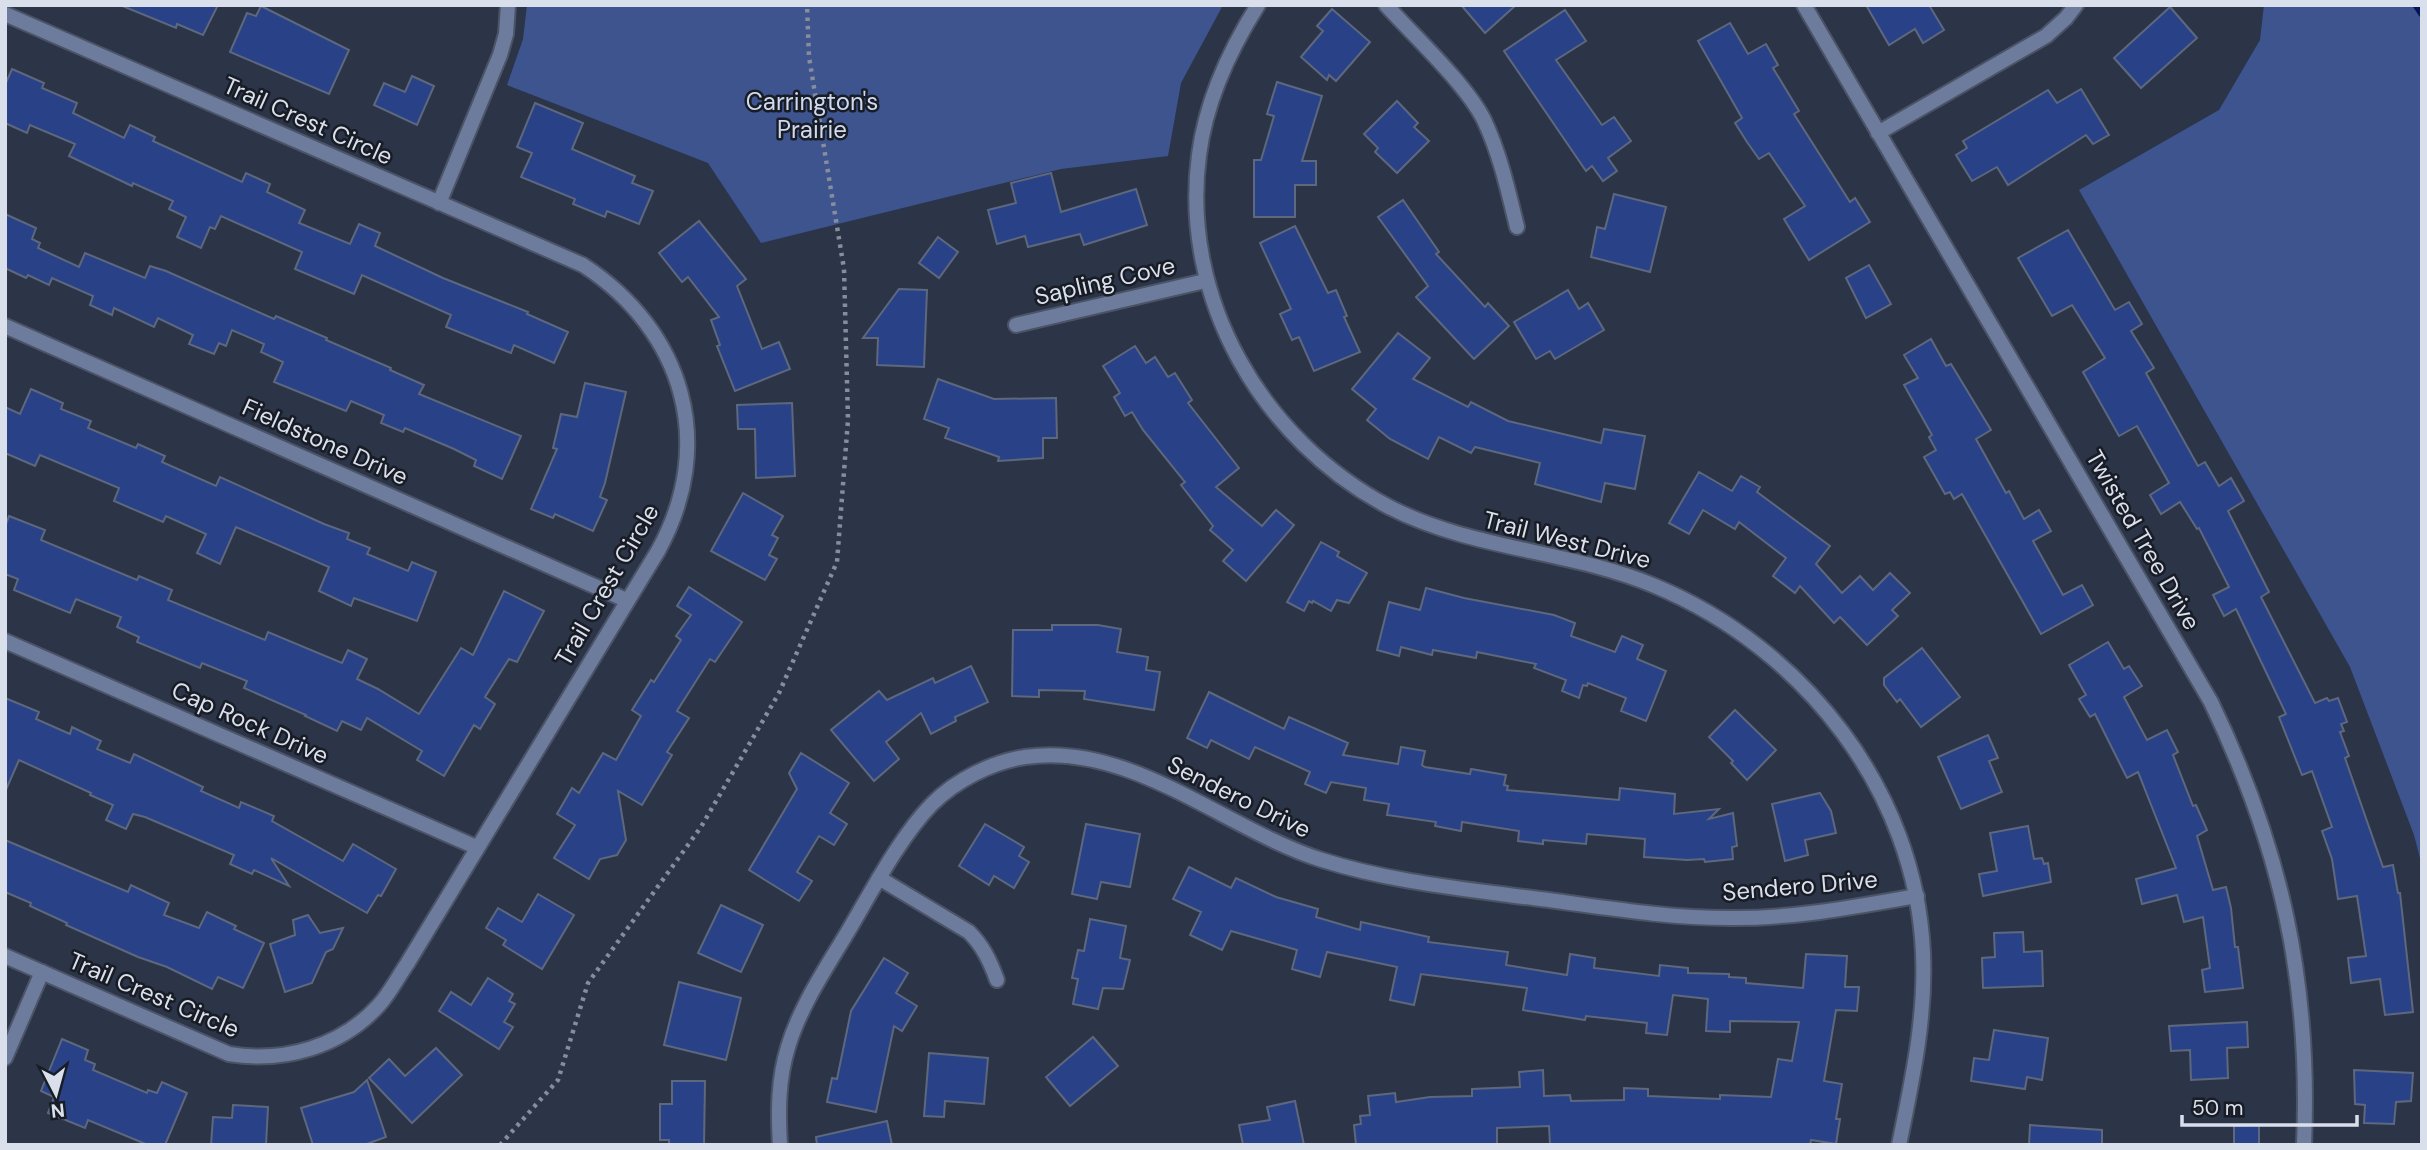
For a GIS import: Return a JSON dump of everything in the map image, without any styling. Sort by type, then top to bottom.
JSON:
[{"type":"street","points":[[439,203],[500,55],[506,34],[508,5]]},
{"type":"street","name":"Trail West Drive","points":[[1258,5],[1228,57],[1217,84],[1205,122],[1199,154],[1196,185],[1198,232],[1205,281],[1225,333],[1271,410],[1300,440],[1354,485],[1388,506],[1464,537],[1580,562],[1656,586],[1699,608],[1776,661],[1839,726],[1862,759],[1891,813],[1917,896],[1924,955],[1920,1040],[1899,1145]]},
{"type":"street","points":[[1386,5],[1457,83],[1482,117],[1499,156],[1517,227]]},
{"type":"street","name":"Twisted Tree Drive","points":[[1804,5],[2211,702],[2233,748],[2264,828],[2288,917],[2304,1043],[2304,1145]]},
{"type":"street","points":[[1878,133],[2046,36],[2076,5]]},
{"type":"street","name":"Trail Crest Circle","points":[[5,14],[583,265],[600,276],[645,320],[670,362],[678,383],[687,434],[685,480],[670,528],[382,1002],[365,1020],[321,1045],[298,1052],[251,1057],[229,1054],[5,956]]},
{"type":"street","name":"Sapling Cove","points":[[1016,325],[1205,281]]},
{"type":"street","name":"Fieldstone Drive","points":[[5,326],[626,600]]},
{"type":"street","name":"Cap Rock Drive","points":[[5,641],[476,847]]},
{"type":"street","name":"Sendero Drive","points":[[780,1145],[780,1079],[799,1014],[879,878],[932,805],[953,787],[977,772],[1025,757],[1046,755],[1091,759],[1118,766],[1286,848],[1325,861],[1416,883],[1651,913],[1728,918],[1778,917],[1917,896]]},
{"type":"street","points":[[879,878],[969,932],[981,944],[997,980]]},
{"type":"street","points":[[5,1058],[42,972]]},
{"type":"path","points":[[500,1145],[558,1080],[588,983],[701,827],[779,694],[837,562],[848,420],[844,270],[809,57],[807,5]]},
{"type":"green space","name":"Carrington's Prairie","points":[[527,5],[1223,5],[1181,83],[1168,156],[1061,169],[761,243],[708,163],[507,85],[523,39]]},
{"type":"green space","points":[[2264,5],[2422,5],[2422,866],[2414,835],[2350,667],[2079,190],[2219,110],[2260,40]]},
{"type":"building","points":[[120,5],[218,5],[203,35],[177,24],[176,28]]},
{"type":"building","points":[[1461,5],[1516,5],[1485,33]]},
{"type":"building","points":[[1866,5],[1929,5],[1944,30],[1923,43],[1915,29],[1889,45]]},
{"type":"building","points":[[261,6],[349,50],[329,94],[230,52],[247,13],[256,16]]},
{"type":"building","points":[[2170,7],[2197,38],[2141,88],[2114,58]]},
{"type":"building","points":[[1332,9],[1370,42],[1336,81],[1329,75],[1327,80],[1301,57],[1323,31],[1317,26]]},
{"type":"building","points":[[1565,10],[1586,41],[1556,60],[1602,125],[1614,117],[1631,141],[1608,158],[1617,171],[1603,181],[1592,166],[1586,171],[1504,51]]},
{"type":"building","points":[[1730,23],[1748,54],[1766,44],[1778,65],[1773,68],[1799,111],[1794,114],[1850,202],[1855,198],[1870,222],[1809,260],[1784,219],[1805,206],[1769,153],[1759,159],[1747,142],[1735,123],[1742,118],[1698,41]]},
{"type":"building","points":[[12,69],[44,83],[42,88],[77,103],[73,113],[124,138],[130,125],[155,137],[153,141],[242,182],[246,173],[270,184],[267,192],[305,210],[299,223],[350,244],[359,224],[380,233],[375,246],[568,332],[554,363],[514,345],[511,353],[446,327],[451,315],[362,275],[354,294],[295,269],[302,252],[221,216],[215,229],[210,227],[201,248],[177,237],[186,217],[169,209],[173,201],[133,183],[132,186],[69,156],[75,144],[30,125],[27,133],[5,123],[5,85]]},
{"type":"building","points":[[412,76],[434,86],[417,125],[374,105],[384,83],[405,92]]},
{"type":"building","points":[[1277,82],[1322,96],[1302,161],[1316,161],[1316,185],[1295,185],[1295,217],[1254,217],[1254,160],[1261,160],[1274,116],[1267,114]]},
{"type":"building","points":[[2081,89],[2109,135],[2093,144],[2086,135],[2008,185],[1997,167],[1972,181],[1956,155],[1967,148],[1963,141],[2048,90],[2057,103]]},
{"type":"building","points":[[1397,101],[1418,123],[1414,127],[1429,141],[1397,173],[1375,152],[1378,148],[1364,134]]},
{"type":"building","points":[[535,103],[583,123],[572,149],[635,176],[632,183],[653,191],[639,224],[607,211],[605,217],[573,204],[575,199],[521,177],[532,153],[517,147]]},
{"type":"building","points":[[1051,173],[1061,212],[1136,189],[1147,225],[1084,245],[1080,234],[1028,247],[1025,236],[997,244],[988,210],[1016,203],[1011,183]]},
{"type":"building","points":[[1614,194],[1666,207],[1650,272],[1591,257],[1597,227],[1605,229]]},
{"type":"building","points":[[1403,200],[1439,252],[1436,254],[1485,307],[1488,303],[1509,326],[1474,359],[1416,297],[1428,286],[1378,217]]},
{"type":"building","points":[[5,214],[36,228],[32,239],[40,243],[38,248],[79,267],[85,253],[145,278],[150,266],[166,271],[274,319],[276,316],[327,338],[326,340],[424,385],[419,394],[521,436],[502,479],[474,466],[476,460],[454,449],[405,428],[403,432],[381,423],[384,415],[351,401],[346,411],[274,382],[283,362],[261,352],[264,344],[232,330],[226,346],[219,343],[214,354],[189,344],[193,335],[158,318],[154,327],[114,308],[112,315],[90,305],[93,296],[52,278],[49,285],[5,268]]},
{"type":"building","points":[[699,221],[746,279],[737,286],[762,349],[779,342],[790,369],[735,391],[717,346],[720,345],[711,320],[719,317],[688,277],[682,282],[659,253]]},
{"type":"building","points":[[1295,226],[1328,293],[1336,290],[1347,316],[1344,317],[1360,352],[1314,371],[1299,337],[1292,340],[1280,314],[1291,309],[1260,243]]},
{"type":"building","points":[[2068,230],[2115,310],[2129,302],[2142,324],[2131,331],[2154,368],[2146,373],[2198,466],[2205,462],[2219,486],[2231,478],[2244,501],[2228,511],[2269,592],[2261,597],[2315,703],[2327,698],[2329,701],[2338,698],[2347,722],[2341,724],[2344,731],[2340,732],[2349,756],[2345,758],[2383,867],[2393,865],[2400,893],[2413,1012],[2385,1015],[2380,979],[2351,983],[2348,958],[2366,956],[2357,896],[2338,899],[2332,859],[2322,831],[2332,827],[2312,771],[2302,775],[2279,717],[2286,714],[2236,609],[2224,616],[2213,595],[2229,587],[2199,528],[2197,529],[2180,502],[2161,514],[2150,495],[2169,483],[2137,426],[2119,436],[2083,372],[2105,358],[2072,305],[2052,316],[2018,258]]},
{"type":"building","points":[[938,237],[958,252],[939,278],[919,263]]},
{"type":"building","points":[[1869,265],[1891,304],[1866,318],[1846,278]]},
{"type":"building","points":[[899,289],[927,290],[924,367],[877,365],[878,338],[863,338]]},
{"type":"building","points":[[1568,290],[1579,309],[1588,303],[1604,330],[1555,359],[1550,351],[1536,359],[1514,322]]},
{"type":"building","points":[[1398,333],[1430,358],[1413,379],[1468,407],[1471,402],[1508,421],[1601,443],[1604,429],[1645,436],[1635,489],[1605,483],[1601,502],[1535,484],[1540,463],[1475,447],[1471,453],[1439,437],[1428,459],[1390,439],[1367,420],[1376,409],[1352,389]]},
{"type":"building","points":[[1931,339],[1946,366],[1951,364],[1991,430],[1976,439],[2006,493],[2009,491],[2024,519],[2039,510],[2051,531],[2033,541],[2063,595],[2082,585],[2093,605],[2041,634],[1962,494],[1954,499],[1950,492],[1945,494],[1924,457],[1936,450],[1929,437],[1932,435],[1904,385],[1918,378],[1904,355]]},
{"type":"building","points":[[1135,346],[1146,363],[1155,357],[1168,377],[1175,373],[1192,400],[1188,403],[1239,468],[1216,487],[1262,526],[1276,510],[1294,525],[1246,581],[1223,561],[1233,550],[1210,530],[1213,526],[1181,485],[1185,482],[1132,412],[1125,416],[1114,397],[1120,393],[1103,366]]},
{"type":"building","points":[[938,379],[994,399],[1056,398],[1057,438],[1043,438],[1043,458],[998,461],[999,457],[945,438],[949,428],[924,419]]},
{"type":"building","points":[[585,383],[626,392],[600,497],[607,500],[593,531],[555,514],[553,518],[531,509],[557,449],[553,448],[561,414],[577,417]]},
{"type":"building","points":[[31,389],[63,403],[61,409],[91,421],[88,428],[136,448],[138,444],[165,456],[162,462],[216,486],[220,477],[349,533],[347,539],[370,548],[367,554],[408,571],[412,562],[436,572],[417,621],[354,598],[351,606],[319,591],[329,567],[236,527],[220,564],[197,553],[206,534],[166,516],[163,522],[114,501],[119,488],[40,455],[35,466],[5,453],[5,407],[20,414]]},
{"type":"building","points":[[792,403],[795,476],[756,478],[755,429],[738,429],[737,405]]},
{"type":"building","points":[[1699,472],[1732,491],[1741,476],[1760,487],[1757,492],[1830,546],[1816,564],[1842,593],[1860,576],[1873,590],[1890,573],[1910,593],[1892,610],[1898,616],[1867,645],[1840,617],[1834,623],[1800,586],[1795,593],[1773,576],[1786,558],[1739,522],[1735,529],[1703,510],[1689,534],[1669,523]]},
{"type":"building","points":[[743,493],[783,516],[772,535],[778,538],[769,555],[777,559],[765,580],[711,551]]},
{"type":"building","points":[[9,516],[45,530],[41,540],[137,580],[139,576],[172,590],[168,600],[265,640],[268,632],[342,663],[348,650],[367,659],[357,679],[419,714],[461,648],[473,655],[504,591],[544,611],[517,662],[509,659],[485,697],[495,704],[480,729],[474,725],[444,776],[417,760],[422,751],[367,718],[361,730],[342,721],[337,731],[244,688],[247,681],[202,663],[200,668],[137,642],[139,637],[117,627],[121,617],[76,599],[70,613],[14,590],[18,579],[5,574],[5,527]]},
{"type":"building","points":[[1321,542],[1339,552],[1337,556],[1367,573],[1349,603],[1337,600],[1331,611],[1309,601],[1304,611],[1287,602]]},
{"type":"building","points":[[689,587],[742,622],[715,662],[710,659],[677,711],[689,718],[667,752],[672,755],[642,805],[618,791],[626,840],[617,855],[600,859],[589,879],[554,858],[575,825],[557,814],[572,788],[579,793],[603,753],[616,760],[641,716],[632,710],[681,640],[676,636],[691,615],[677,606]]},
{"type":"building","points":[[1426,588],[1554,615],[1575,623],[1571,636],[1615,652],[1622,636],[1643,645],[1637,659],[1666,671],[1646,721],[1621,711],[1626,698],[1588,683],[1587,686],[1583,685],[1579,698],[1562,691],[1566,680],[1534,668],[1536,664],[1477,652],[1476,658],[1433,650],[1432,655],[1401,647],[1399,656],[1377,650],[1389,602],[1420,610]]},
{"type":"building","points":[[1052,625],[1098,625],[1121,629],[1117,652],[1148,657],[1146,670],[1160,672],[1154,710],[1084,699],[1085,691],[1039,690],[1039,697],[1012,696],[1013,630],[1052,630]]},
{"type":"building","points":[[2108,642],[2124,669],[2129,666],[2142,686],[2124,697],[2147,740],[2167,730],[2178,752],[2173,755],[2193,806],[2196,805],[2207,830],[2197,836],[2213,890],[2226,887],[2243,988],[2205,992],[2202,970],[2210,968],[2203,917],[2184,922],[2177,895],[2142,904],[2136,879],[2176,868],[2138,772],[2127,778],[2095,714],[2090,717],[2079,699],[2086,695],[2069,665]]},
{"type":"building","points":[[1922,648],[1960,697],[1921,727],[1900,699],[1897,702],[1884,685],[1884,678]]},
{"type":"building","points":[[971,666],[988,702],[955,717],[956,721],[931,734],[921,713],[886,742],[899,759],[874,781],[831,730],[879,691],[887,700],[933,678],[935,683]]},
{"type":"building","points":[[1209,692],[1284,729],[1289,717],[1348,743],[1343,755],[1398,764],[1401,747],[1425,751],[1422,765],[1425,767],[1470,774],[1471,769],[1506,775],[1504,785],[1508,786],[1507,790],[1619,800],[1620,788],[1675,794],[1674,814],[1719,809],[1709,819],[1733,813],[1737,846],[1732,847],[1733,859],[1705,862],[1704,859],[1644,857],[1645,839],[1587,834],[1586,844],[1543,840],[1543,844],[1518,841],[1519,831],[1462,822],[1461,831],[1435,826],[1436,822],[1387,815],[1389,804],[1364,800],[1366,788],[1331,782],[1326,793],[1305,784],[1310,772],[1255,747],[1249,759],[1211,740],[1207,748],[1187,738]]},
{"type":"building","points":[[5,698],[39,712],[36,719],[70,734],[72,727],[101,741],[97,749],[130,763],[134,754],[203,787],[201,791],[239,808],[241,802],[274,816],[272,821],[343,861],[353,844],[396,869],[381,896],[378,895],[367,913],[271,858],[289,886],[254,870],[252,874],[230,864],[234,855],[145,817],[133,814],[126,829],[106,820],[113,805],[19,760],[5,792]]},
{"type":"building","points":[[1735,710],[1776,750],[1747,780],[1709,737]]},
{"type":"building","points":[[1988,735],[1998,758],[1989,761],[2002,792],[1961,809],[1938,757]]},
{"type":"building","points":[[801,753],[849,783],[830,813],[847,824],[834,845],[819,836],[797,872],[812,881],[799,901],[749,870],[797,789],[789,773]]},
{"type":"building","points":[[1820,793],[1831,811],[1836,833],[1805,840],[1808,855],[1785,861],[1772,804]]},
{"type":"building","points":[[985,824],[1024,847],[1019,856],[1029,862],[1014,888],[994,876],[989,885],[959,866]]},
{"type":"building","points":[[1086,824],[1140,834],[1130,887],[1101,882],[1097,899],[1072,894]]},
{"type":"building","points":[[2028,826],[2034,859],[2042,858],[2044,864],[2048,863],[2051,882],[1983,896],[1979,874],[1997,871],[1990,833]]},
{"type":"building","points":[[5,840],[128,892],[131,885],[169,903],[164,915],[199,928],[207,912],[264,943],[243,988],[218,977],[212,989],[66,925],[67,923],[30,906],[31,903],[5,892]]},
{"type":"building","points":[[1189,867],[1231,888],[1236,878],[1276,897],[1318,909],[1316,917],[1360,930],[1361,922],[1429,937],[1428,942],[1508,952],[1506,965],[1567,975],[1570,954],[1595,958],[1594,968],[1659,976],[1660,965],[1688,968],[1688,973],[1729,974],[1729,977],[1746,978],[1746,983],[1803,988],[1806,954],[1847,956],[1845,987],[1859,987],[1857,1011],[1836,1010],[1824,1081],[1842,1084],[1836,1119],[1840,1119],[1836,1144],[1811,1140],[1810,1145],[1550,1145],[1549,1126],[1497,1128],[1497,1144],[1356,1145],[1354,1125],[1361,1124],[1360,1116],[1370,1115],[1368,1096],[1395,1093],[1396,1102],[1430,1097],[1472,1096],[1472,1089],[1520,1087],[1519,1072],[1543,1070],[1544,1096],[1570,1095],[1571,1101],[1624,1100],[1624,1088],[1648,1089],[1648,1096],[1720,1099],[1720,1095],[1771,1097],[1778,1059],[1792,1061],[1799,1022],[1730,1021],[1730,1032],[1706,1031],[1708,999],[1673,995],[1667,1035],[1646,1033],[1647,1023],[1586,1016],[1585,1020],[1523,1010],[1527,988],[1421,974],[1414,1005],[1390,1000],[1397,967],[1327,952],[1320,977],[1292,969],[1297,950],[1231,931],[1222,950],[1190,935],[1201,912],[1173,899]]},
{"type":"building","points":[[538,894],[574,915],[542,969],[503,945],[506,940],[486,928],[498,908],[522,922]]},
{"type":"building","points":[[721,905],[763,925],[741,972],[698,953]]},
{"type":"building","points":[[308,915],[320,933],[343,928],[333,949],[326,952],[312,983],[285,992],[270,944],[295,935],[293,920]]},
{"type":"building","points":[[1090,919],[1126,926],[1120,958],[1130,960],[1123,989],[1103,988],[1098,1009],[1073,1004],[1078,979],[1072,978],[1078,950],[1084,951]]},
{"type":"building","points":[[2023,932],[2024,952],[2042,951],[2043,986],[1983,988],[1982,958],[1995,957],[1994,933]]},
{"type":"building","points":[[884,958],[908,973],[896,993],[917,1006],[902,1031],[894,1026],[876,1112],[827,1102],[832,1078],[837,1079],[851,1011]]},
{"type":"building","points":[[488,978],[513,994],[509,1001],[515,1004],[504,1022],[513,1027],[499,1049],[439,1011],[451,992],[471,1005]]},
{"type":"building","points":[[679,982],[741,998],[726,1060],[664,1045]]},
{"type":"building","points":[[2247,1022],[2248,1047],[2227,1048],[2228,1078],[2191,1080],[2190,1050],[2171,1051],[2169,1026]]},
{"type":"building","points":[[1994,1030],[2048,1038],[2042,1080],[2027,1077],[2025,1089],[1971,1081],[1974,1058],[1989,1060]]},
{"type":"building","points":[[1093,1037],[1118,1066],[1070,1106],[1046,1077]]},
{"type":"building","points":[[62,1039],[88,1050],[85,1060],[95,1064],[93,1070],[147,1093],[148,1090],[157,1093],[162,1082],[187,1093],[165,1145],[148,1145],[88,1120],[85,1128],[48,1113],[54,1097],[41,1091]]},
{"type":"building","points":[[436,1048],[462,1075],[412,1123],[369,1078],[389,1059],[405,1076]]},
{"type":"building","points":[[929,1053],[988,1058],[984,1104],[945,1101],[944,1117],[924,1116]]},
{"type":"building","points":[[2354,1070],[2413,1073],[2411,1101],[2396,1102],[2394,1124],[2364,1123],[2365,1105],[2355,1104]]},
{"type":"building","points":[[367,1080],[386,1137],[364,1145],[313,1145],[301,1108],[354,1092]]},
{"type":"building","points":[[672,1081],[705,1081],[704,1145],[669,1145],[669,1140],[660,1140],[660,1104],[672,1104]]},
{"type":"building","points":[[1295,1101],[1304,1145],[1243,1145],[1239,1125],[1270,1120],[1267,1107]]},
{"type":"building","points":[[233,1105],[268,1107],[266,1145],[211,1145],[213,1117],[232,1118]]},
{"type":"building","points":[[887,1121],[892,1145],[817,1145],[816,1137]]},
{"type":"building","points":[[2030,1125],[2102,1130],[2102,1145],[2029,1145]]},
{"type":"building","points":[[2259,1125],[2259,1145],[2234,1145],[2234,1126]]},
{"type":"waterway","points":[[2416,5],[2422,14]]}]
